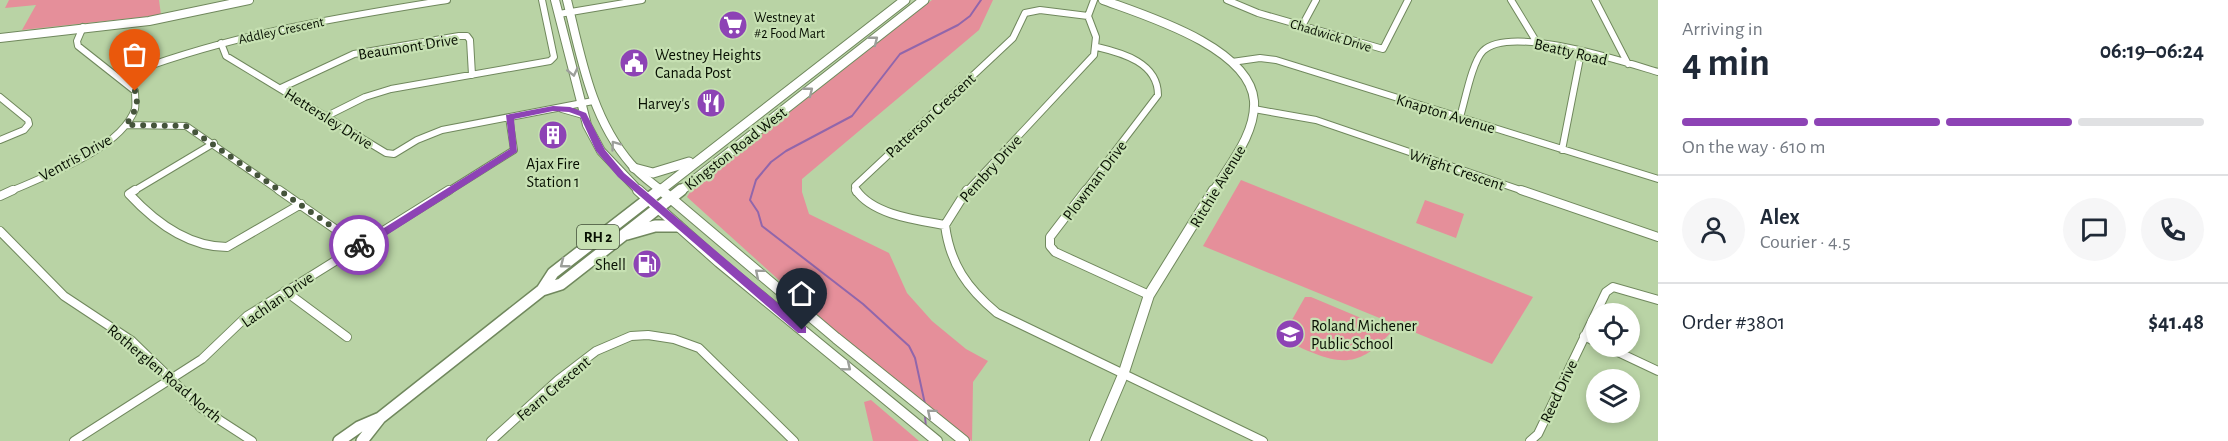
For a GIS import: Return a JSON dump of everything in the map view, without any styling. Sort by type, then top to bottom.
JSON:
[{"type":"main road","points":[[0,38],[149,21],[249,0]]},
{"type":"main road","points":[[555,0],[583,115],[601,151],[621,175],[677,226],[937,441]]},
{"type":"main road","points":[[567,0],[592,101],[614,145],[634,168],[836,338],[964,441]]},
{"type":"main road","name":"Kingston Road West","points":[[339,441],[359,427],[380,418],[542,290],[553,273],[905,0]]},
{"type":"main road","name":"Kingston Road West","points":[[542,290],[561,284],[924,0]]},
{"type":"main road","points":[[1102,0],[1182,29],[1214,48],[1232,62],[1248,85],[1254,109]]},
{"type":"main road","points":[[566,42],[577,39]]},
{"type":"main road","name":"Ritchie Avenue","points":[[1095,441],[1123,375],[1149,295],[1247,136],[1254,109]]},
{"type":"main road","points":[[634,168],[655,173],[703,156]]},
{"type":"main road","points":[[621,236],[655,226],[677,226]]},
{"type":"main road","name":"Kingston Road West","points":[[362,441],[380,418]]},
{"type":"street","name":"Addley Crescent","points":[[120,77],[171,55],[221,43],[308,23],[446,0]]},
{"type":"street","points":[[327,116],[365,97],[382,92],[550,61],[554,57],[542,0]]},
{"type":"street","points":[[559,14],[642,0]]},
{"type":"street","points":[[1094,0],[1089,16],[1097,46]]},
{"type":"street","name":"Chadwick Drive","points":[[1227,0],[1302,26],[1383,49],[1408,0]]},
{"type":"street","points":[[1302,26],[1316,0]]},
{"type":"street","points":[[1511,0],[1536,41]]},
{"type":"street","points":[[1595,0],[1629,64]]},
{"type":"street","name":"Patterson Crescent","points":[[945,225],[899,215],[862,198],[856,192],[855,186],[1013,38],[1025,12],[1040,10],[1089,16]]},
{"type":"street","name":"Ventris Drive","points":[[0,196],[96,149],[126,125],[138,99],[135,91],[78,46],[76,41],[83,27]]},
{"type":"street","name":"Beaumont Drive","points":[[281,88],[354,54],[459,36],[467,36],[470,40],[472,75]]},
{"type":"street","name":"Beatty Road","points":[[1460,117],[1482,52],[1495,44],[1536,41],[1658,72]]},
{"type":"street","name":"Hettersley Drive","points":[[221,43],[226,56],[386,153],[394,154],[417,140],[442,130],[592,101]]},
{"type":"street","name":"Pembry Drive","points":[[945,225],[963,195],[1094,55],[1097,46]]},
{"type":"street","name":"Plowman Drive","points":[[1097,46],[1132,59],[1151,72],[1159,89],[1158,95],[1050,237],[1050,246],[1055,252],[1149,295]]},
{"type":"street","points":[[1562,150],[1581,53]]},
{"type":"street","name":"Knapton Avenue","points":[[1232,62],[1260,58],[1276,60],[1658,179]]},
{"type":"street","points":[[0,97],[28,120],[29,124],[24,130],[0,140]]},
{"type":"street","name":"Hettersley Drive","points":[[553,109],[570,109],[583,115]]},
{"type":"street","name":"Wright Crescent","points":[[1254,109],[1316,120],[1658,237]]},
{"type":"street","name":"Lachlan Drive","points":[[74,441],[202,358],[247,316],[514,150],[509,117]]},
{"type":"street","points":[[126,125],[186,126],[214,143],[361,247]]},
{"type":"street","points":[[214,143],[129,194],[179,236],[216,249],[227,247],[301,204]]},
{"type":"street","points":[[945,225],[952,263],[973,293],[997,313],[1263,441]]},
{"type":"street","name":"Rotherglen Road North","points":[[0,231],[64,296],[132,341],[201,408],[252,441]]},
{"type":"street","name":"Reed Drive","points":[[1530,441],[1538,435],[1606,292],[1613,287],[1658,300]]},
{"type":"street","points":[[285,291],[347,337]]},
{"type":"street","name":"Fearn Crescent","points":[[491,441],[588,356],[630,336],[652,335],[681,339],[699,348],[794,441]]},
{"type":"street","points":[[1628,357],[1658,371]]},
{"type":"shaded area","points":[[9,0],[159,0],[161,15],[22,30],[36,5],[5,8]]},
{"type":"shaded area","points":[[932,0],[993,0],[979,30],[802,179],[802,192],[809,214],[889,253],[907,293],[932,321],[966,349],[988,361],[973,382],[972,441],[842,337],[687,197],[692,189]]},
{"type":"shaded area","points":[[1241,180],[1533,297],[1492,364],[1203,246]]},
{"type":"shaded area","points":[[1425,200],[1464,214],[1456,238],[1416,223]]},
{"type":"shaded area","points":[[1305,297],[1311,297],[1392,331],[1365,355],[1353,359],[1327,358],[1314,353],[1281,339]]},
{"type":"shaded area","points":[[871,400],[919,441],[873,441],[864,402]]},
{"type":"waterway","points":[[925,404],[915,358],[909,346],[863,304],[762,226],[758,212],[750,200],[756,180],[771,162],[786,151],[852,116],[900,54],[958,25],[970,16],[981,0]]},
{"type":"waterway","points":[[925,416],[926,428]]},
{"type":"way so far","points":[[135,91],[138,99],[134,113],[126,125],[186,126],[359,245]]},
{"type":"place","name":"Westney at #2 Food Mart","points":[[733,25]]},
{"type":"place","name":"Westney Heights Canada Post","points":[[634,63]]},
{"type":"place","name":"Harvey's","points":[[711,103]]},
{"type":"place","name":"Ajax Fire Station 1","points":[[553,135]]},
{"type":"place","name":"Shell","points":[[647,264]]},
{"type":"place","name":"Roland Michener Public School","points":[[1290,334]]},
{"type":"route","points":[[359,245],[361,247],[514,150],[509,117],[566,108],[583,115],[601,151],[639,192],[802,330]]}]
